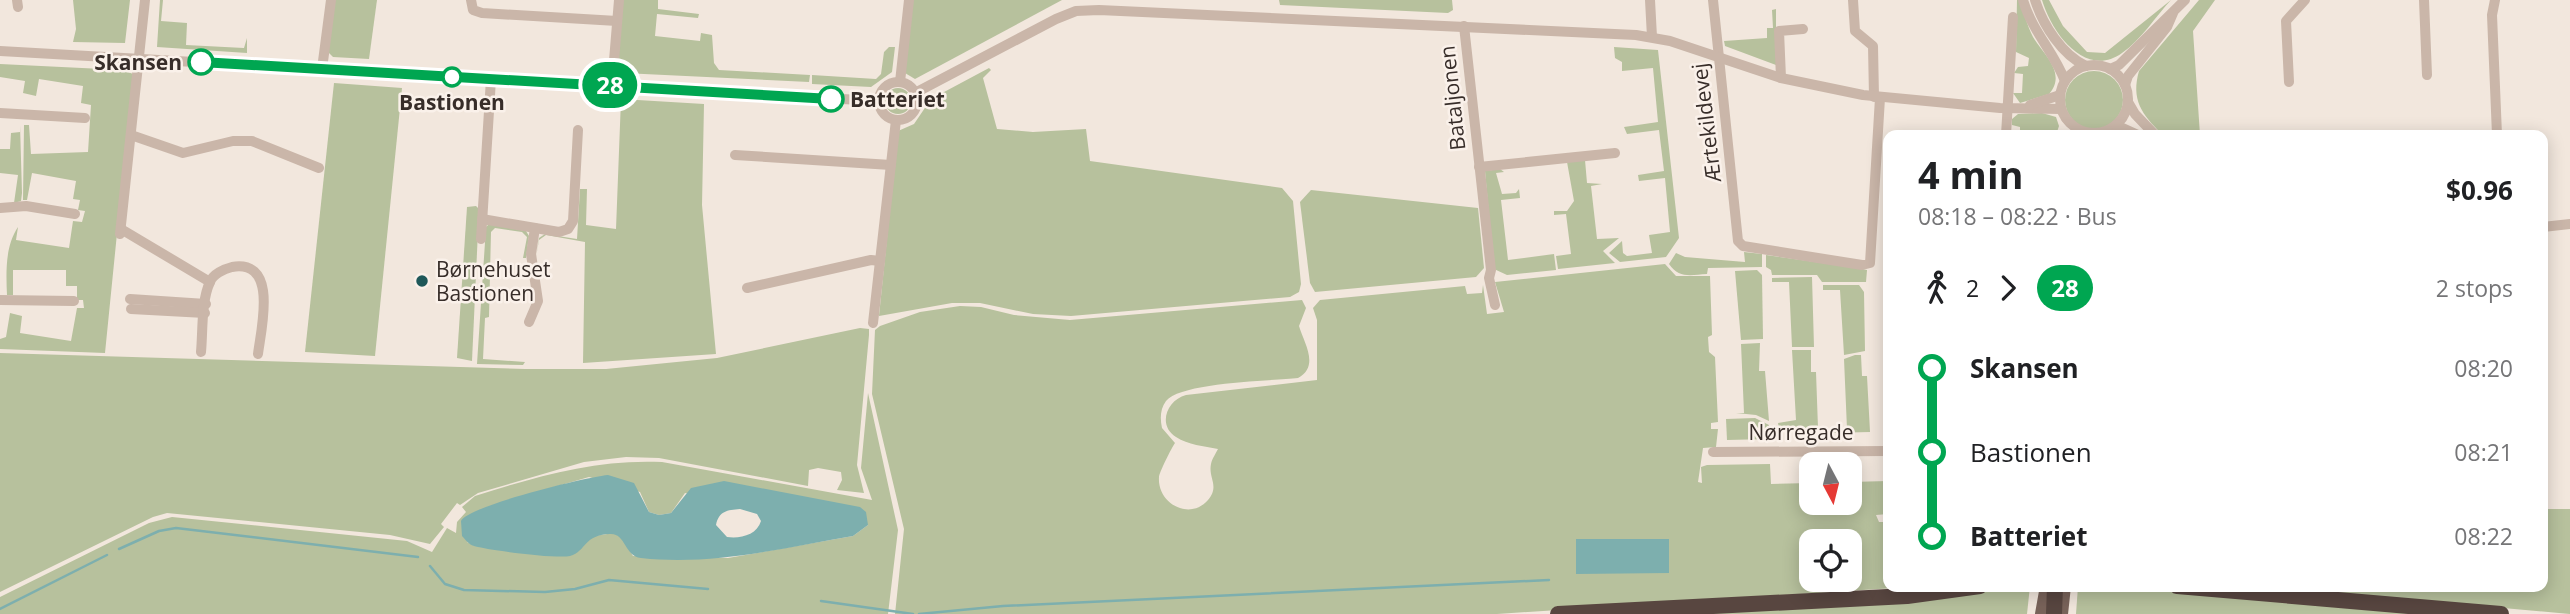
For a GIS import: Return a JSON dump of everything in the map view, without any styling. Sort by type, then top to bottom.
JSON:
[{"type":"highway","points":[[1558,614],[1907,596],[1936,592]]},
{"type":"highway","points":[[2054,614],[2055,592]]},
{"type":"highway","points":[[2246,592],[2501,614]]},
{"type":"main road","points":[[2042,614],[2046,592]]},
{"type":"main road","points":[[2061,614],[2063,592]]},
{"type":"street","points":[[145,0],[120,231],[210,282]]},
{"type":"street","points":[[322,69],[331,0]]},
{"type":"street","points":[[471,0],[473,10],[482,13],[617,21]]},
{"type":"street","points":[[612,85],[619,0]]},
{"type":"street","points":[[900,82],[909,0]]},
{"type":"street","points":[[1650,0],[1652,37]]},
{"type":"street","name":"Ærtekildevej","points":[[1713,0],[1738,241],[1744,246],[1862,265],[1870,263],[1877,97]]},
{"type":"street","points":[[1853,0],[1855,31],[1873,46],[1877,97]]},
{"type":"street","points":[[2023,0],[2029,20],[2061,70],[2065,81]]},
{"type":"street","points":[[2035,0],[2048,29],[2077,62],[2110,69],[2119,65],[2160,21],[2174,12],[2185,0]]},
{"type":"street","points":[[2289,82],[2286,21],[2305,0]]},
{"type":"street","points":[[2424,0],[2427,75]]},
{"type":"street","points":[[2495,0],[2492,15],[2497,130]]},
{"type":"street","points":[[915,93],[1075,6],[1652,37],[1781,78],[1877,97],[2012,108],[2062,109]]},
{"type":"street","points":[[2150,130],[2128,102],[2125,85],[2127,76],[2167,27],[2174,12]]},
{"type":"street","points":[[2007,130],[2012,108],[2013,17]]},
{"type":"street","name":"Bataljonen","points":[[1464,26],[1491,270],[1489,278],[1495,305]]},
{"type":"street","points":[[1781,78],[1779,31],[1803,29]]},
{"type":"street","points":[[0,51],[878,101]]},
{"type":"street","points":[[2079,130],[2069,122],[2062,109],[2060,95],[2065,81],[2076,70],[2086,66]]},
{"type":"street","points":[[2110,69],[2125,85]]},
{"type":"street","points":[[481,239],[491,79]]},
{"type":"street","points":[[900,82],[915,93],[915,110],[907,118],[896,120],[882,112],[878,101],[887,85],[900,82]]},
{"type":"street","points":[[2012,108],[2060,95]]},
{"type":"street","points":[[2107,130],[2123,117],[2128,102]]},
{"type":"street","points":[[0,113],[85,118]]},
{"type":"street","points":[[873,323],[896,120]]},
{"type":"street","points":[[2068,130],[2069,122]]},
{"type":"street","points":[[2116,125],[2127,130]]},
{"type":"street","points":[[482,219],[559,232],[568,229],[573,221],[578,130]]},
{"type":"street","points":[[131,135],[183,153],[233,141],[252,141],[319,168]]},
{"type":"street","name":"Bataljonen","points":[[1479,167],[1615,153]]},
{"type":"street","points":[[735,155],[891,165]]},
{"type":"street","points":[[0,208],[26,206],[75,214]]},
{"type":"street","points":[[2548,225],[2566,224]]},
{"type":"street","points":[[529,322],[538,300],[531,254],[535,228]]},
{"type":"street","points":[[747,288],[871,260],[880,261]]},
{"type":"street","points":[[201,352],[210,282],[219,272],[237,267],[249,270],[259,278],[265,296],[258,354]]},
{"type":"street","points":[[0,300],[74,302]]},
{"type":"street","points":[[130,304],[206,309]]},
{"type":"street","name":"Nørregade","points":[[1713,452],[1883,451]]},
{"type":"green space","points":[[73,0],[130,0],[125,43],[73,42],[76,29]]},
{"type":"green space","points":[[160,0],[163,0],[161,21],[187,23],[186,45],[244,48],[247,38],[247,53],[157,47]]},
{"type":"green space","points":[[335,0],[377,0],[369,59],[333,57],[328,52]]},
{"type":"green space","points":[[622,0],[658,0],[658,9],[699,14],[698,18],[657,14],[655,36],[700,41],[701,33],[712,35],[714,63],[719,70],[810,75],[809,82],[623,73],[618,69]]},
{"type":"green space","points":[[913,0],[1062,0],[915,79],[905,73]]},
{"type":"green space","points":[[1279,0],[1452,0],[1453,10],[1448,13],[1280,5]]},
{"type":"green space","points":[[2017,0],[2020,0],[2033,37],[2052,64],[2056,79],[2049,94],[2020,103],[2013,93],[2022,93],[2023,74],[2014,73],[2018,67],[2028,66],[2029,58],[2016,52]]},
{"type":"green space","points":[[2042,0],[2049,0],[2063,26],[2087,52],[2105,53],[2171,0],[2129,48],[2109,60],[2096,60],[2084,57],[2062,39]]},
{"type":"green space","points":[[2199,0],[2215,0],[2193,31],[2200,130],[2158,130],[2144,113],[2137,98],[2139,71]]},
{"type":"green space","points":[[1776,9],[1776,65],[1725,46],[1724,41],[1767,38],[1767,28],[1773,28],[1772,10]]},
{"type":"green space","points":[[889,47],[895,47],[892,72],[871,87],[812,84],[812,75],[876,79],[881,74],[884,52]]},
{"type":"green space","points":[[1614,47],[1658,50],[1679,238],[1666,257],[1620,262],[1609,253],[1622,241],[1623,253],[1627,256],[1652,253],[1649,235],[1670,232],[1665,178],[1639,181],[1638,175],[1664,171],[1659,130],[1627,134],[1624,127],[1658,122],[1653,68],[1622,71],[1622,62],[1615,58]]},
{"type":"green space","points":[[0,64],[123,70],[133,74],[105,353],[0,349],[0,339],[6,337],[10,313],[22,316],[20,333],[71,341],[77,308],[84,308],[83,300],[77,300],[77,286],[66,286],[66,270],[13,270],[13,295],[7,295],[7,269],[11,243],[18,227],[16,240],[69,248],[73,221],[82,222],[85,211],[78,210],[80,200],[73,199],[76,181],[32,173],[27,200],[23,200],[24,125],[29,125],[31,154],[88,152],[91,105],[81,103],[83,86],[39,79],[36,96],[23,93],[25,81],[0,77]]},
{"type":"green space","points":[[989,68],[991,70],[983,78],[997,129],[1033,132],[1086,129],[1090,161],[1282,188],[1293,201],[1301,284],[1299,292],[1290,297],[1071,316],[1033,314],[980,303],[952,303],[879,316],[898,131],[914,124],[931,99]]},
{"type":"green space","points":[[2088,71],[2100,71],[2115,79],[2123,94],[2123,106],[2115,121],[2100,129],[2088,129],[2073,121],[2065,106],[2065,94],[2073,79]]},
{"type":"green space","points":[[334,83],[402,88],[375,356],[305,352]]},
{"type":"green space","points":[[898,88],[907,92],[911,101],[907,110],[898,114],[889,110],[885,101],[889,92]]},
{"type":"green space","points":[[621,99],[704,104],[702,205],[716,354],[583,363],[585,242],[546,235],[539,240],[536,257],[539,238],[545,234],[577,239],[580,189],[587,189],[586,225],[616,229]]},
{"type":"green space","points":[[2042,113],[2056,117],[2058,130],[2020,130],[2020,127],[2012,125],[2012,119],[2018,114]]},
{"type":"green space","points":[[20,125],[22,193],[21,201],[14,203],[18,175],[0,173],[0,149],[10,149],[11,133],[20,132]]},
{"type":"green space","points":[[1585,160],[1587,183],[1602,184],[1591,186],[1597,239],[1619,238],[1603,251],[1615,263],[1558,269],[1556,256],[1571,254],[1566,214],[1554,215],[1554,211],[1567,211],[1574,201],[1567,162]]},
{"type":"green space","points":[[1500,169],[1504,172],[1496,173],[1502,194],[1516,193],[1519,189],[1520,198],[1501,200],[1508,260],[1554,254],[1556,270],[1507,275],[1494,269],[1485,171]]},
{"type":"green space","points":[[1311,190],[1478,208],[1484,268],[1476,277],[1315,292],[1310,283],[1300,202]]},
{"type":"green space","points":[[476,206],[479,209],[472,361],[457,358],[467,207]]},
{"type":"green space","points":[[489,224],[526,231],[529,236],[526,258],[523,258],[527,237],[522,232],[495,228],[491,232],[489,317],[485,318],[483,359],[525,362],[523,365],[477,364],[486,227]]},
{"type":"green space","points":[[1744,252],[1762,254],[1762,267],[1708,268],[1707,274],[1691,275],[1677,272],[1669,264],[1676,253],[1685,257],[1745,262]]},
{"type":"green space","points":[[1766,255],[1867,270],[1866,282],[1822,282],[1817,275],[1772,275],[1771,270],[1766,267]]},
{"type":"green space","points":[[1665,264],[1676,276],[1710,276],[1712,335],[1708,337],[1709,352],[1715,357],[1718,422],[1711,423],[1711,429],[1718,429],[1716,447],[1703,448],[1698,482],[1702,483],[1701,467],[1707,465],[1770,464],[1771,484],[1799,483],[1799,515],[1862,515],[1862,482],[1883,481],[1883,514],[1876,515],[1879,522],[1883,522],[1883,589],[1862,590],[1862,529],[1799,529],[1799,592],[1833,592],[1497,614],[895,614],[904,529],[872,394],[875,330],[880,326],[920,312],[960,306],[981,307],[1014,315],[1070,320],[1302,300],[1306,308],[1299,326],[1309,354],[1305,373],[1298,378],[1207,386],[1175,395],[1164,404],[1161,414],[1162,428],[1175,443],[1159,477],[1160,487],[1169,502],[1184,509],[1192,509],[1201,506],[1211,495],[1211,464],[1218,449],[1186,442],[1170,432],[1166,420],[1169,407],[1186,395],[1317,380],[1317,320],[1313,308],[1320,300],[1465,286],[1467,294],[1482,293],[1483,285],[1487,314],[1504,312],[1495,282]]},
{"type":"green space","points":[[1757,270],[1762,275],[1763,339],[1741,340],[1735,271]]},
{"type":"green space","points":[[1812,277],[1814,347],[1792,347],[1789,282],[1772,282],[1772,278]]},
{"type":"green space","points":[[1823,285],[1859,285],[1864,292],[1865,351],[1844,355],[1840,290],[1823,290]]},
{"type":"green space","points":[[860,328],[869,329],[857,465],[864,493],[837,490],[842,480],[841,472],[818,468],[809,470],[808,486],[659,458],[626,457],[584,462],[478,493],[460,505],[457,503],[441,524],[444,527],[430,544],[390,535],[167,513],[153,517],[0,592],[0,353],[525,369],[606,369],[717,358]]},
{"type":"green space","points":[[1760,343],[1759,371],[1765,371],[1769,421],[1756,415],[1736,413],[1744,413],[1741,344]]},
{"type":"green space","points":[[1792,350],[1811,350],[1811,372],[1816,372],[1818,428],[1779,428],[1778,423],[1796,420]]},
{"type":"green space","points":[[1861,355],[1862,376],[1867,376],[1870,432],[1829,433],[1829,430],[1847,429],[1844,359]]},
{"type":"green space","points":[[868,393],[898,530],[888,614],[0,614],[0,597],[149,523],[172,517],[407,541],[432,552],[447,528],[456,533],[457,522],[466,512],[462,507],[475,496],[567,470],[614,463],[662,462],[872,500],[861,468]],"holes":[[[589,477],[640,492],[649,512],[659,515],[671,513],[685,493],[868,525],[853,536],[728,558],[633,556],[622,538],[614,533],[594,536],[560,556],[475,546],[467,542],[523,496]]]},
{"type":"green space","points":[[1755,418],[1769,425],[1769,439],[1727,440],[1726,419]]},
{"type":"green space","points":[[2548,509],[2570,509],[2570,614],[2325,592],[2548,592]]},
{"type":"green space","points":[[1956,592],[2029,592],[2027,614],[1633,614],[1905,598]]},
{"type":"green space","points":[[2078,592],[2204,592],[2456,614],[2076,614]]},
{"type":"water","points":[[608,475],[634,483],[649,512],[659,515],[671,513],[691,488],[724,481],[860,507],[866,512],[868,525],[853,536],[694,560],[641,558],[631,553],[619,537],[610,534],[595,537],[580,551],[563,557],[481,548],[470,544],[462,536],[461,521],[468,515],[505,500]],"holes":[[[740,509],[757,514],[761,521],[759,526],[742,537],[727,537],[716,525],[721,514],[727,511]]]},
{"type":"water","points":[[1576,539],[1669,539],[1669,573],[1576,574]]},
{"type":"waterway","points":[[119,549],[159,531],[176,528],[418,557]]},
{"type":"waterway","points":[[0,609],[107,555]]},
{"type":"waterway","points":[[430,566],[445,584],[464,590],[545,592],[575,589],[609,580],[708,589]]},
{"type":"waterway","points":[[919,614],[1003,606],[1549,580]]},
{"type":"waterway","points":[[821,601],[913,614]]},
{"type":"bus line","name":"28","points":[[201,62],[831,99]]},
{"type":"place","name":"Skansen","points":[[201,62]]},
{"type":"place","name":"Bastionen","points":[[452,77]]},
{"type":"place","name":"Batteriet","points":[[831,99]]},
{"type":"place","name":"Børnehuset Bastionen","points":[[422,281]]}]
